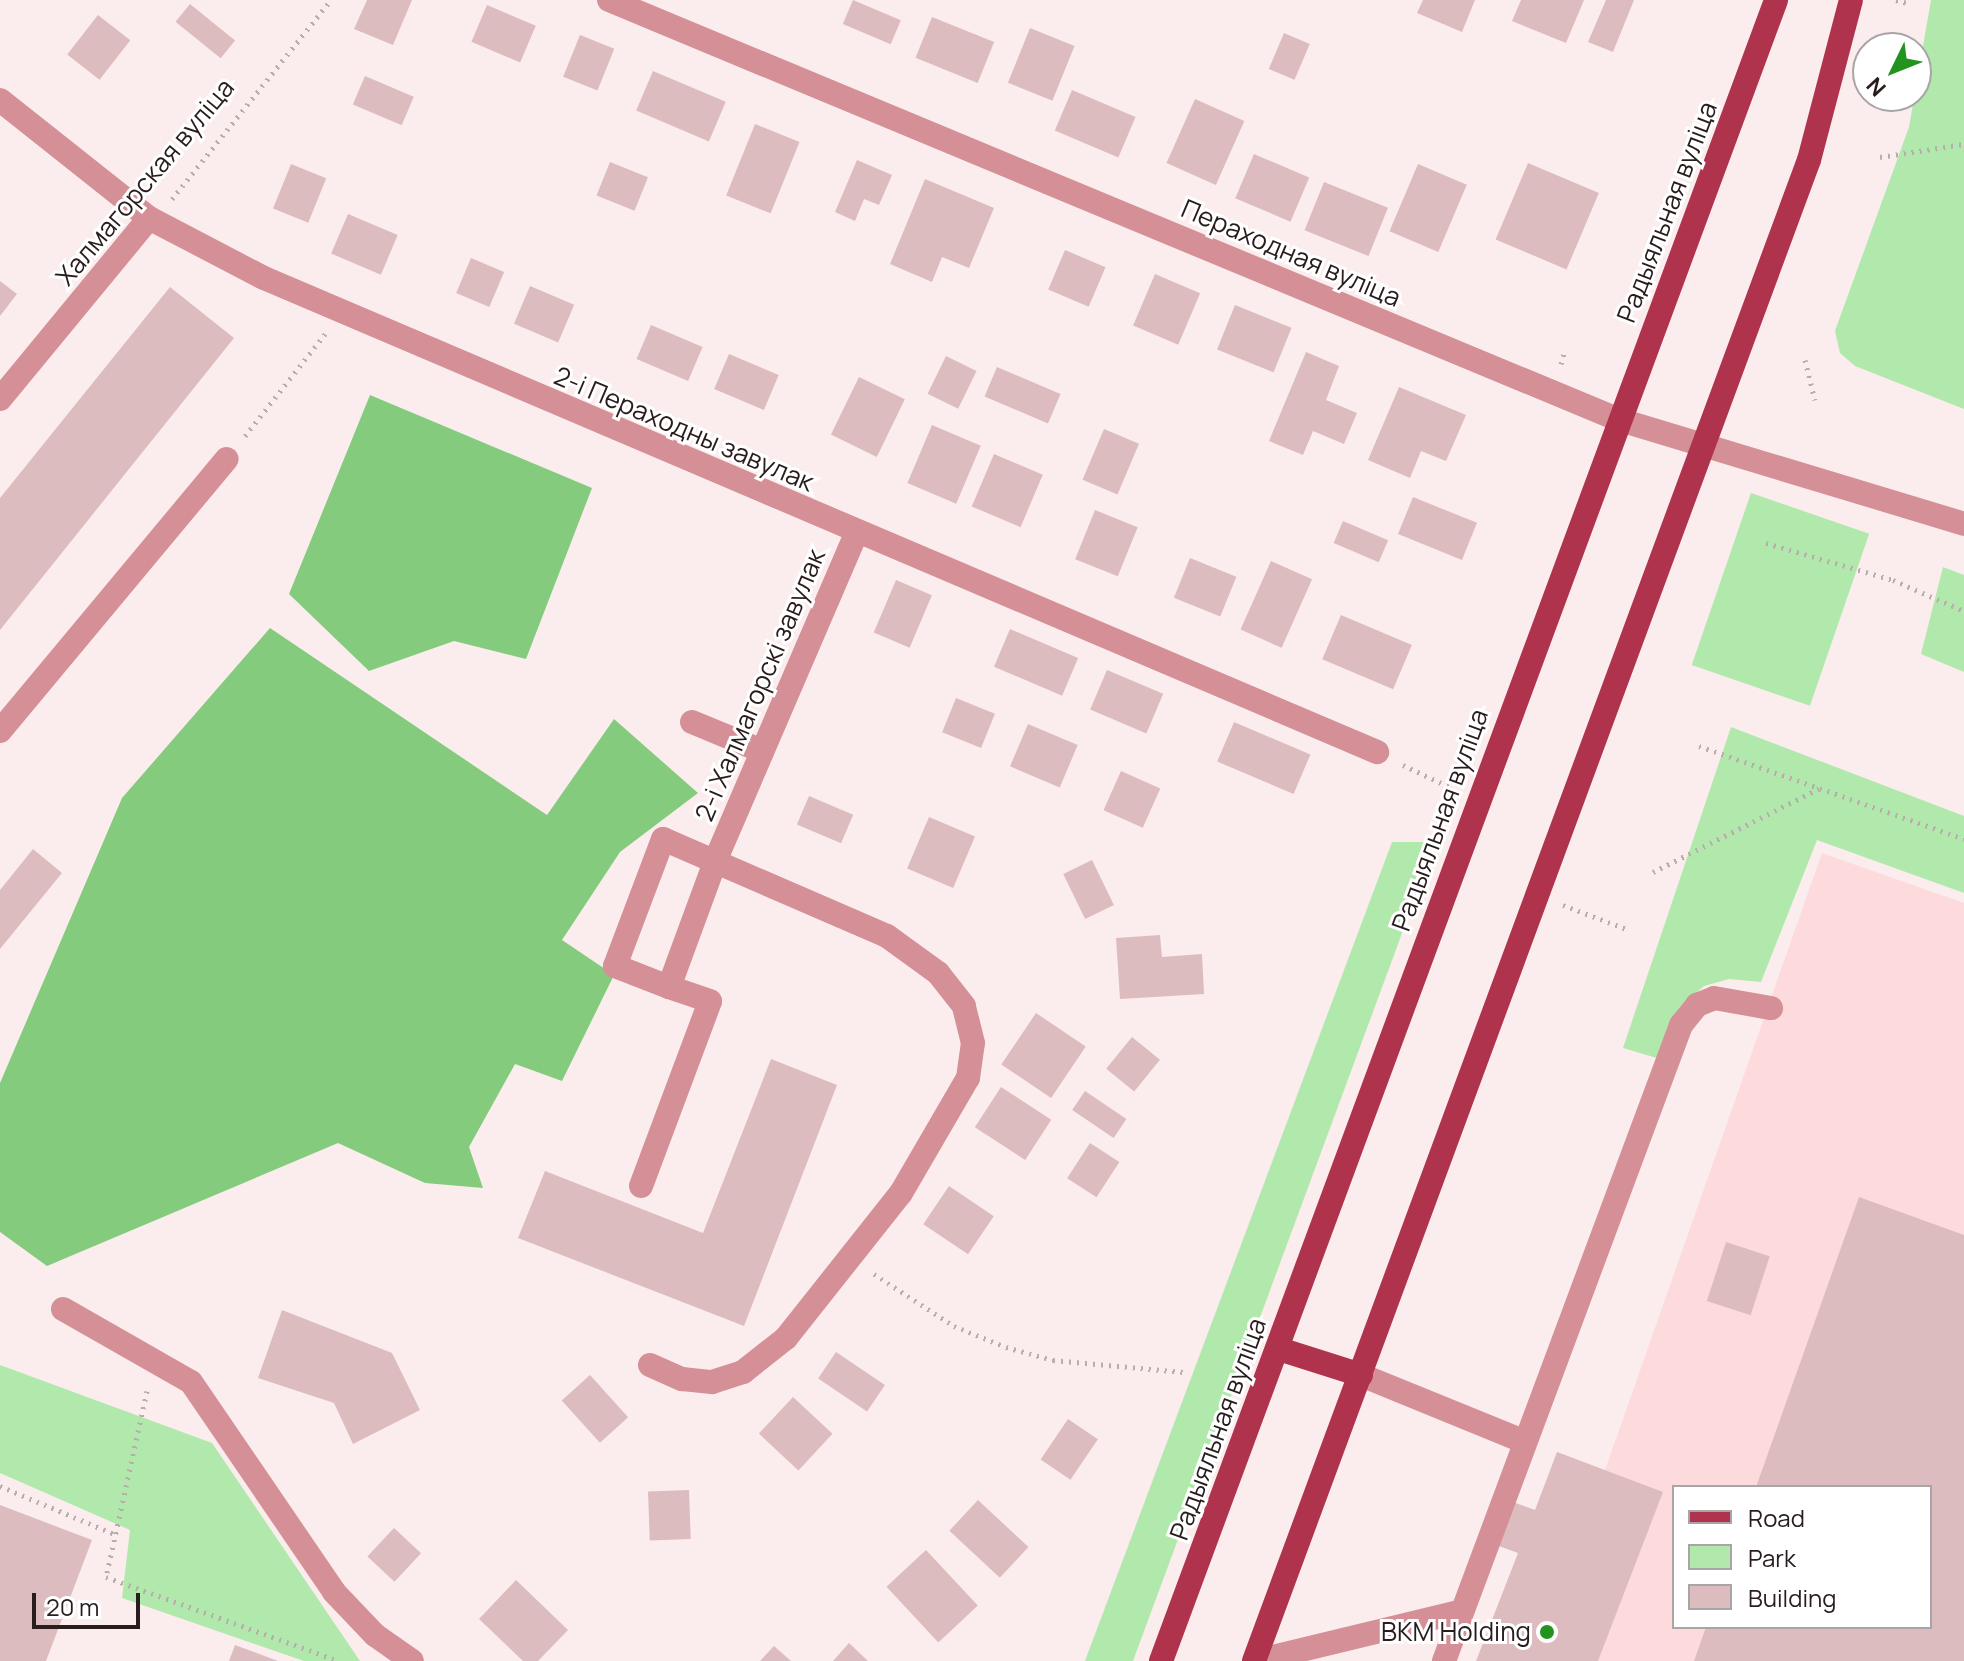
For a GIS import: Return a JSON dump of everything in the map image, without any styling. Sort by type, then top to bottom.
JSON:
[{"type":"main road","name":"Радыяльная вуліца","points":[[1161,1661],[1279,1349],[1617,419],[1776,0]]},
{"type":"main road","points":[[1255,1661],[1535,895],[1809,160],[1851,0]]},
{"type":"main road","points":[[1279,1349],[1361,1375]]},
{"type":"street","name":"Пераходная вуліца","points":[[609,0],[1617,419],[1964,524]]},
{"type":"street","name":"2-і Пераходны завулак","points":[[0,100],[149,218],[264,278],[856,534],[1377,752]]},
{"type":"street","name":"Халмагорская вуліца","points":[[0,399],[149,218]]},
{"type":"street","points":[[0,731],[227,459]]},
{"type":"street","name":"2-і Халмагорскі завулак","points":[[669,987],[716,859],[856,534]]},
{"type":"street","points":[[692,722],[762,751]]},
{"type":"street","points":[[641,1186],[710,1001],[615,966],[663,839],[716,859]]},
{"type":"street","name":"2-і Халмагорскі завулак","points":[[650,1365],[682,1379],[712,1382],[743,1372],[786,1338],[901,1193],[968,1078],[973,1043],[964,1006],[938,973],[887,936],[716,859]]},
{"type":"street","points":[[1444,1661],[1681,1025],[1697,1005],[1714,998],[1771,1008]]},
{"type":"street","points":[[63,1309],[191,1382],[334,1592],[375,1635],[412,1661]]},
{"type":"street","points":[[1361,1375],[1525,1442]]},
{"type":"street","points":[[1255,1661],[1462,1611]]},
{"type":"path","name":"Халмагорская вуліца","points":[[149,218],[179,193],[331,0]]},
{"type":"path","points":[[1896,0],[1907,3]]},
{"type":"path","points":[[1880,157],[1964,144]]},
{"type":"path","points":[[227,459],[335,321]]},
{"type":"path","points":[[1560,370],[1565,350]]},
{"type":"path","points":[[1805,360],[1815,400]]},
{"type":"path","points":[[1766,543],[1893,580],[1964,611]]},
{"type":"path","points":[[1699,746],[1964,839]]},
{"type":"path","points":[[1653,872],[1820,788]]},
{"type":"path","points":[[1535,895],[1629,930]]},
{"type":"path","points":[[849,1258],[954,1326],[1006,1347],[1053,1360],[1183,1372]]},
{"type":"path","points":[[149,1385],[106,1577],[339,1661]]},
{"type":"path","points":[[0,1486],[114,1534]]},
{"type":"shaded area","name":"BKM Holding","points":[[1822,853],[1964,903],[1964,1661],[1481,1661],[1557,1452],[1605,1470]]},
{"type":"green space","points":[[1931,0],[1964,0],[1964,409],[1855,366],[1840,353],[1835,331],[1909,127],[1912,112],[1932,112],[1932,32],[1925,32]]},
{"type":"green space","points":[[370,395],[592,488],[526,659],[454,641],[369,671],[289,594]]},
{"type":"green space","points":[[1751,493],[1869,534],[1810,706],[1692,665]]},
{"type":"green space","points":[[1943,567],[1964,575],[1964,672],[1921,654]]},
{"type":"green space","points":[[270,628],[547,815],[614,719],[698,793],[620,852],[562,940],[614,975],[562,1081],[515,1064],[469,1147],[483,1188],[425,1183],[338,1143],[47,1266],[0,1232],[0,1083],[122,798]]},
{"type":"green space","points":[[1731,727],[1964,816],[1964,893],[1817,840],[1761,982],[1729,979],[1704,986],[1680,1007],[1667,1061],[1623,1048]]},
{"type":"green space","points":[[1392,842],[1425,842],[1401,936],[1133,1661],[1085,1661]]},
{"type":"green space","points":[[0,1365],[212,1443],[360,1661],[304,1661],[122,1598],[130,1530],[0,1473]]},
{"type":"building","points":[[367,0],[412,0],[393,45],[354,29]]},
{"type":"building","points":[[853,0],[901,20],[891,44],[843,24]]},
{"type":"building","points":[[1423,0],[1475,0],[1462,32],[1417,13]]},
{"type":"building","points":[[1521,0],[1584,0],[1566,43],[1512,21]]},
{"type":"building","points":[[1606,0],[1634,0],[1613,52],[1588,42]]},
{"type":"building","points":[[190,4],[235,41],[221,58],[176,22]]},
{"type":"building","points":[[487,5],[536,26],[520,63],[471,42]]},
{"type":"building","points":[[98,15],[130,40],[100,80],[67,54]]},
{"type":"building","points":[[932,17],[994,42],[978,83],[916,58]]},
{"type":"building","points":[[1030,28],[1075,46],[1052,101],[1008,83]]},
{"type":"building","points":[[1284,33],[1310,44],[1295,80],[1269,69]]},
{"type":"building","points":[[580,35],[614,49],[597,91],[563,77]]},
{"type":"building","points":[[653,71],[726,102],[709,141],[636,111]]},
{"type":"building","points":[[365,76],[414,97],[402,125],[353,105]]},
{"type":"building","points":[[1072,90],[1136,117],[1118,157],[1055,131]]},
{"type":"building","points":[[1195,99],[1244,121],[1216,185],[1167,163]]},
{"type":"building","points":[[755,124],[800,142],[771,213],[726,195]]},
{"type":"building","points":[[1254,154],[1309,177],[1290,222],[1235,198]]},
{"type":"building","points":[[857,160],[892,175],[879,205],[864,199],[855,221],[835,212]]},
{"type":"building","points":[[610,162],[648,177],[635,211],[597,195]]},
{"type":"building","points":[[1528,163],[1599,193],[1566,269],[1496,239]]},
{"type":"building","points":[[291,164],[326,178],[308,223],[273,209]]},
{"type":"building","points":[[1418,164],[1467,185],[1438,252],[1389,231]]},
{"type":"building","points":[[925,179],[994,208],[969,268],[942,257],[932,282],[890,264]]},
{"type":"building","points":[[1324,182],[1388,208],[1368,256],[1305,230]]},
{"type":"building","points":[[348,214],[398,235],[381,275],[331,254]]},
{"type":"building","points":[[1065,250],[1106,267],[1089,307],[1048,290]]},
{"type":"building","points":[[471,258],[504,272],[489,307],[456,293]]},
{"type":"building","points":[[1155,274],[1200,293],[1178,345],[1133,326]]},
{"type":"building","points":[[0,281],[17,294],[0,316]]},
{"type":"building","points":[[530,286],[574,305],[558,342],[514,324]]},
{"type":"building","points":[[170,287],[234,338],[0,630],[0,498]]},
{"type":"building","points":[[1235,305],[1292,328],[1274,372],[1217,350]]},
{"type":"building","points":[[651,325],[703,347],[688,381],[637,359]]},
{"type":"building","points":[[1306,352],[1339,366],[1326,400],[1357,413],[1344,444],[1313,431],[1303,455],[1269,441]]},
{"type":"building","points":[[729,354],[779,375],[764,410],[714,389]]},
{"type":"building","points":[[946,356],[977,371],[958,409],[928,394]]},
{"type":"building","points":[[997,367],[1061,394],[1048,423],[984,396]]},
{"type":"building","points":[[859,377],[905,399],[877,457],[831,435]]},
{"type":"building","points":[[1399,387],[1466,415],[1446,461],[1421,451],[1410,478],[1368,460]]},
{"type":"building","points":[[932,425],[981,446],[956,504],[907,483]]},
{"type":"building","points":[[1104,429],[1139,444],[1117,494],[1083,480]]},
{"type":"building","points":[[994,454],[1043,475],[1021,527],[972,506]]},
{"type":"building","points":[[1413,497],[1477,523],[1462,560],[1398,534]]},
{"type":"building","points":[[1095,510],[1138,527],[1118,576],[1075,559]]},
{"type":"building","points":[[1343,521],[1388,540],[1379,562],[1334,543]]},
{"type":"building","points":[[1190,558],[1236,577],[1220,617],[1174,598]]},
{"type":"building","points":[[1271,561],[1312,579],[1282,648],[1240,630]]},
{"type":"building","points":[[896,580],[932,595],[910,648],[874,632]]},
{"type":"building","points":[[1341,615],[1412,645],[1393,689],[1322,659]]},
{"type":"building","points":[[1010,629],[1078,658],[1062,696],[994,667]]},
{"type":"building","points":[[1107,670],[1163,694],[1146,733],[1090,710]]},
{"type":"building","points":[[956,698],[995,714],[981,748],[942,732]]},
{"type":"building","points":[[1234,722],[1310,754],[1294,794],[1217,762]]},
{"type":"building","points":[[1028,724],[1078,745],[1060,787],[1010,766]]},
{"type":"building","points":[[1121,771],[1160,788],[1143,828],[1104,810]]},
{"type":"building","points":[[809,796],[853,815],[841,843],[797,825]]},
{"type":"building","points":[[929,817],[975,837],[953,888],[907,869]]},
{"type":"building","points":[[33,849],[62,873],[0,949],[0,890]]},
{"type":"building","points":[[1092,860],[1114,905],[1085,919],[1063,874]]},
{"type":"building","points":[[1160,935],[1162,957],[1202,954],[1204,994],[1120,999],[1116,938]]},
{"type":"building","points":[[1036,1013],[1086,1047],[1051,1098],[1001,1064]]},
{"type":"building","points":[[1132,1037],[1160,1060],[1134,1092],[1106,1069]]},
{"type":"building","points":[[771,1059],[837,1085],[744,1326],[518,1238],[545,1171],[703,1233]]},
{"type":"building","points":[[1001,1087],[1051,1120],[1025,1160],[975,1127]]},
{"type":"building","points":[[1085,1091],[1126,1119],[1114,1138],[1072,1110]]},
{"type":"building","points":[[1090,1143],[1119,1162],[1096,1197],[1067,1178]]},
{"type":"building","points":[[949,1186],[994,1216],[968,1254],[923,1224]]},
{"type":"building","points":[[1859,1197],[1964,1235],[1964,1661],[1694,1661],[1705,1629],[1932,1629],[1932,1485],[1757,1485]]},
{"type":"building","points":[[1726,1242],[1770,1256],[1751,1315],[1707,1301]]},
{"type":"building","points":[[282,1310],[392,1353],[420,1410],[353,1444],[334,1403],[258,1378]]},
{"type":"building","points":[[836,1352],[885,1385],[867,1412],[818,1379]]},
{"type":"building","points":[[590,1375],[628,1417],[600,1443],[562,1400]]},
{"type":"building","points":[[793,1397],[832,1434],[798,1470],[759,1434]]},
{"type":"building","points":[[1068,1419],[1098,1439],[1070,1480],[1041,1460]]},
{"type":"building","points":[[1557,1452],[1663,1492],[1598,1661],[1476,1661],[1518,1553],[1496,1545],[1513,1502],[1535,1510]]},
{"type":"building","points":[[689,1490],[691,1539],[650,1540],[648,1491]]},
{"type":"building","points":[[978,1500],[1028,1547],[1000,1578],[949,1531]]},
{"type":"building","points":[[0,1505],[92,1540],[46,1661],[0,1661]]},
{"type":"building","points":[[394,1528],[421,1553],[394,1582],[367,1557]]},
{"type":"building","points":[[926,1550],[978,1606],[938,1642],[887,1587]]},
{"type":"building","points":[[516,1580],[568,1630],[538,1661],[523,1661],[479,1619]]},
{"type":"building","points":[[849,1643],[868,1661],[833,1661]]},
{"type":"building","points":[[235,1645],[278,1661],[229,1661]]},
{"type":"building","points":[[774,1646],[791,1661],[760,1661]]},
{"type":"place","name":"BKM Holding","points":[[1547,1632]]}]
